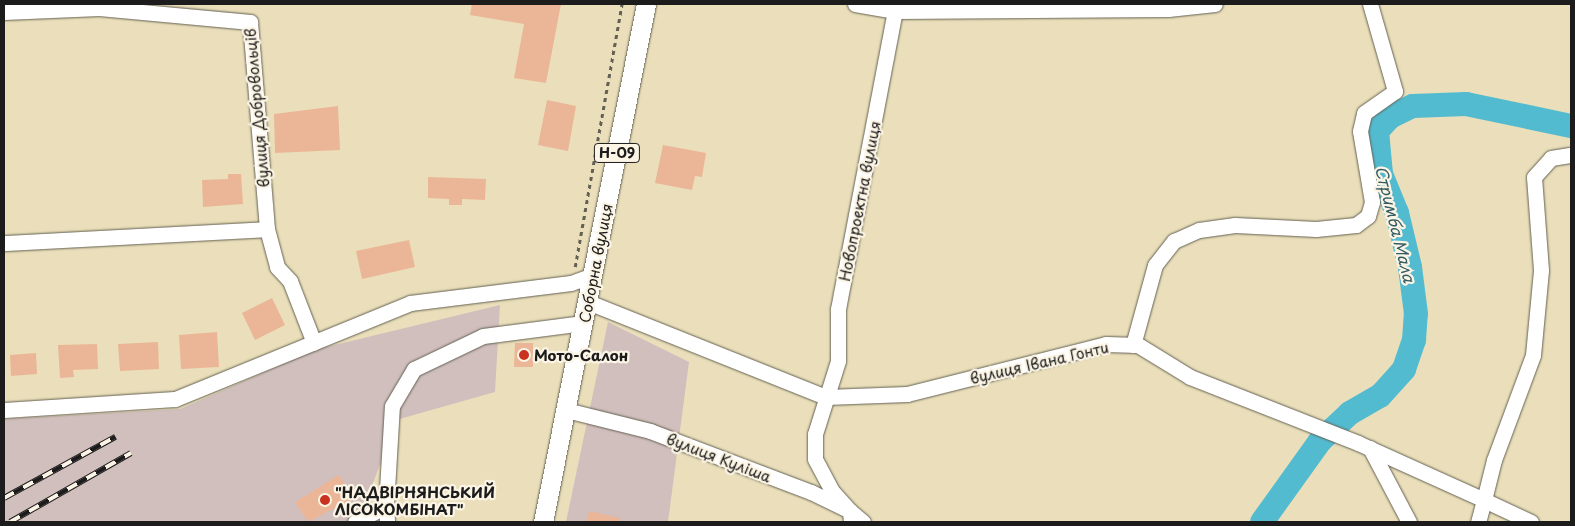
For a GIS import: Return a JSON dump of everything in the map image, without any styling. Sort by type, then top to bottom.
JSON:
[{"type":"main road","name":"Соборна вулиця","points":[[543,522],[646,4]]},
{"type":"street","points":[[855,4],[896,8],[1168,9],[1215,4]]},
{"type":"street","points":[[1133,345],[1155,265],[1174,241],[1199,230],[1235,225],[1316,229],[1356,225],[1368,216],[1372,202],[1360,131],[1364,113],[1395,92],[1370,4]]},
{"type":"street","name":"вулиця Добровольців","points":[[4,12],[123,7],[250,22],[267,229],[277,267],[290,281],[314,343]]},
{"type":"street","name":"Новопроектна вулиця","points":[[850,516],[832,491],[814,459],[815,434],[838,361],[838,309],[896,8]]},
{"type":"street","points":[[1478,522],[1494,460],[1533,355],[1541,270],[1534,177],[1551,158],[1570,155]]},
{"type":"street","points":[[4,243],[267,229]]},
{"type":"street","points":[[4,410],[175,399],[410,303],[571,283],[593,275]]},
{"type":"street","name":"вулиця Івана Гонти","points":[[588,302],[826,398],[907,394],[1106,344],[1133,345],[1190,377],[1364,445],[1532,522]]},
{"type":"street","points":[[387,522],[386,506],[392,406],[414,369],[483,336],[583,323]]},
{"type":"street","name":"вулиця Куліша","points":[[566,410],[650,431],[863,522]]},
{"type":"street","points":[[1364,445],[1409,522]]},
{"type":"street","points":[[355,522],[386,506]]},
{"type":"path","points":[[571,283],[622,4]]},
{"type":"shaded area","points":[[500,305],[495,392],[396,420],[367,500],[370,522],[4,522],[4,419],[180,409],[318,349]]},
{"type":"shaded area","points":[[608,322],[689,362],[668,522],[566,522]]},
{"type":"building","points":[[472,4],[561,4],[546,83],[514,78],[524,24],[470,15]]},
{"type":"building","points":[[547,100],[576,106],[568,151],[538,145]]},
{"type":"building","points":[[338,106],[340,150],[275,153],[274,114]]},
{"type":"building","points":[[663,145],[706,153],[702,177],[695,176],[692,190],[655,183]]},
{"type":"building","points":[[228,174],[241,174],[243,204],[203,207],[202,180],[228,179]]},
{"type":"building","points":[[428,177],[486,179],[485,200],[462,199],[462,205],[449,205],[449,199],[428,198]]},
{"type":"building","points":[[409,240],[415,267],[362,279],[356,251]]},
{"type":"building","points":[[272,298],[285,325],[255,340],[242,313]]},
{"type":"building","points":[[217,332],[219,367],[181,369],[179,335]]},
{"type":"building","points":[[158,342],[159,369],[120,371],[118,344]]},
{"type":"building","name":"Мото-Салон","points":[[515,343],[533,343],[533,367],[514,367]]},
{"type":"building","points":[[97,344],[98,369],[73,370],[74,377],[60,378],[58,345]]},
{"type":"building","points":[[36,353],[37,374],[11,376],[10,355]]},
{"type":"building","name":"\"НАДВІРНЯНСЬКИЙ ЛІСОКОМБІНАТ\"","points":[[339,475],[354,498],[308,522],[295,502]]},
{"type":"building","points":[[589,511],[620,518],[619,522],[586,522]]},
{"type":"waterway","name":"Стримба Мала","points":[[1262,522],[1320,441],[1350,413],[1380,396],[1404,369],[1414,340],[1416,314],[1410,267],[1397,213],[1381,174],[1377,131],[1390,117],[1413,106],[1466,104],[1571,126]]},
{"type":"railway","points":[[4,498],[115,437]]},
{"type":"railway","points":[[10,522],[131,453]]},
{"type":"place","name":"Мото-Салон","points":[[524,355]]},
{"type":"place","name":"\"НАДВІРНЯНСЬКИЙ ЛІСОКОМБІНАТ\"","points":[[325,500]]}]
